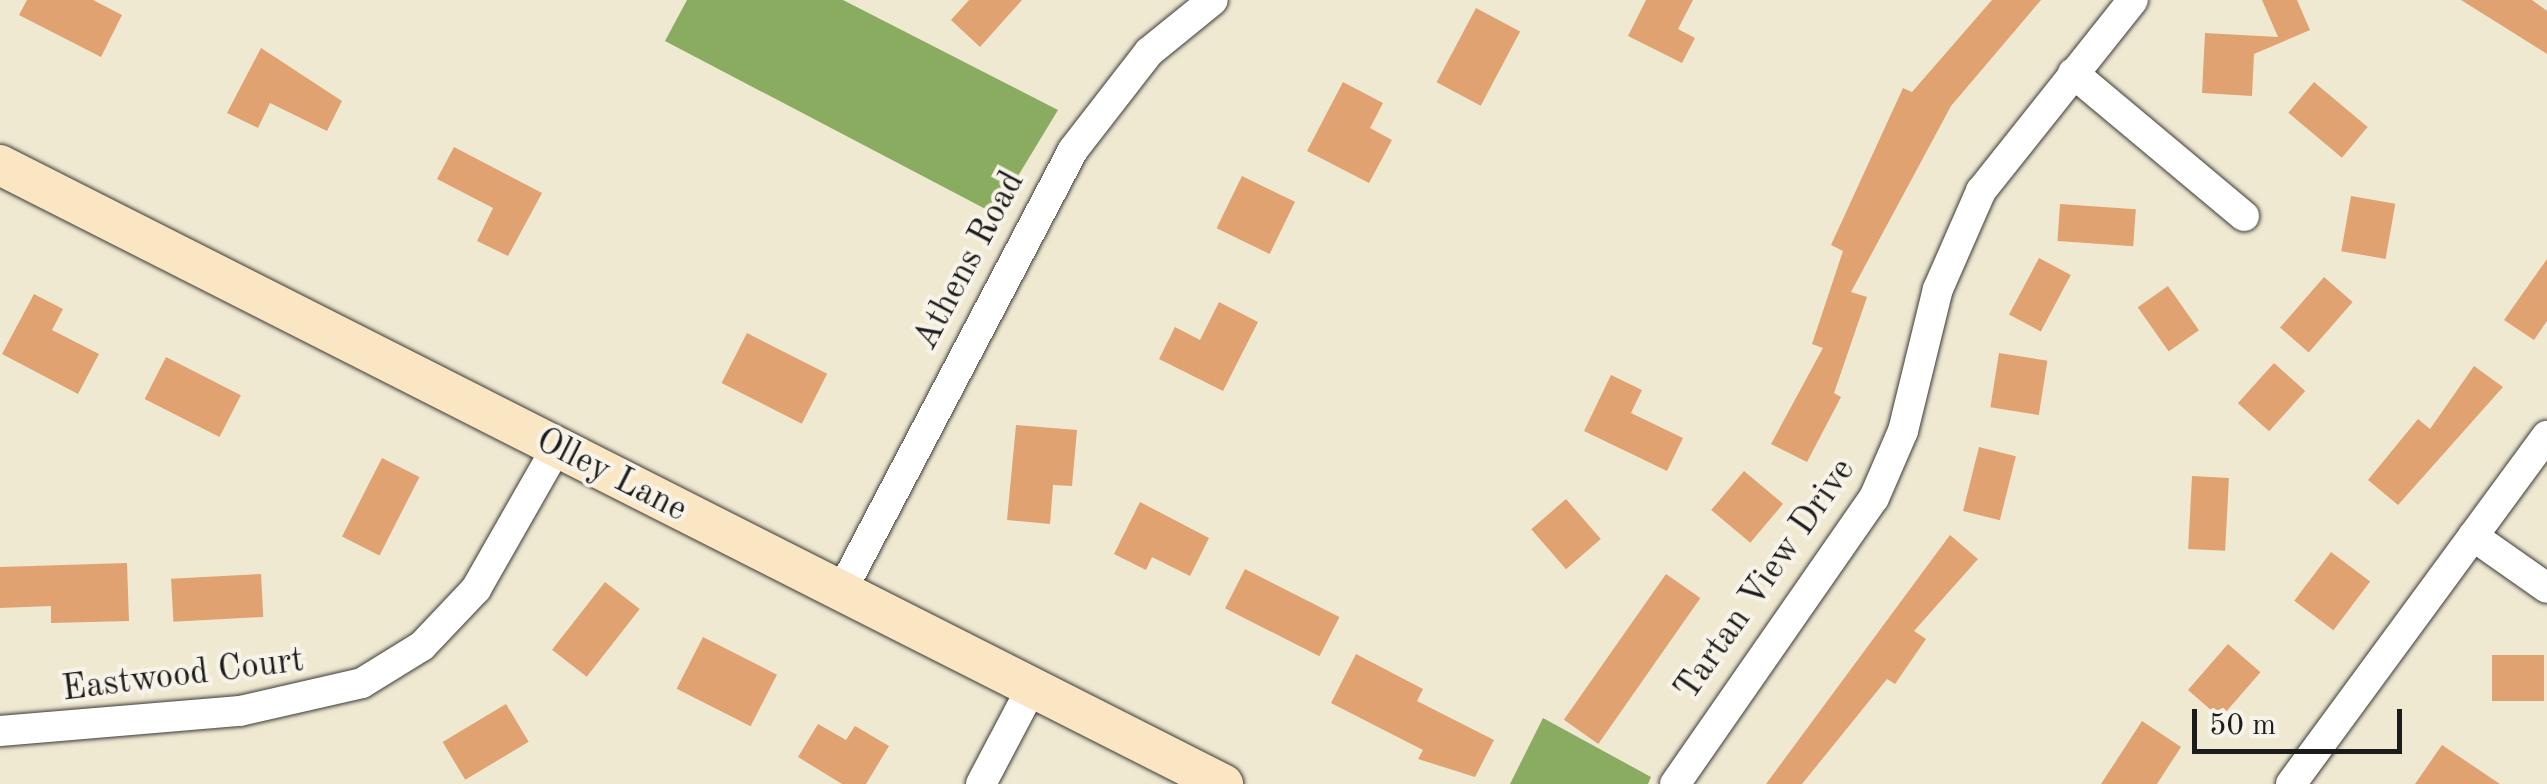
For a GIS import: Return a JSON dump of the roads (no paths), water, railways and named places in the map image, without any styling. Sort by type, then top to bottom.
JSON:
[{"type":"main road","name":"Olley Lane","points":[[0,165],[1223,784]]},
{"type":"street","name":"Athens Road","points":[[841,592],[1073,150],[1149,52],[1213,0]]},
{"type":"street","name":"Tartan View Drive","points":[[1675,784],[1874,498],[1960,230],[2006,154],[2133,0]]},
{"type":"street","points":[[2073,74],[2244,216]]},
{"type":"street","points":[[2291,784],[2547,436]]},
{"type":"street","name":"Eastwood Court","points":[[0,731],[240,712],[362,683],[422,646],[476,589],[556,448]]},
{"type":"street","points":[[2473,536],[2547,588]]},
{"type":"street","points":[[982,784],[1031,689]]}]
